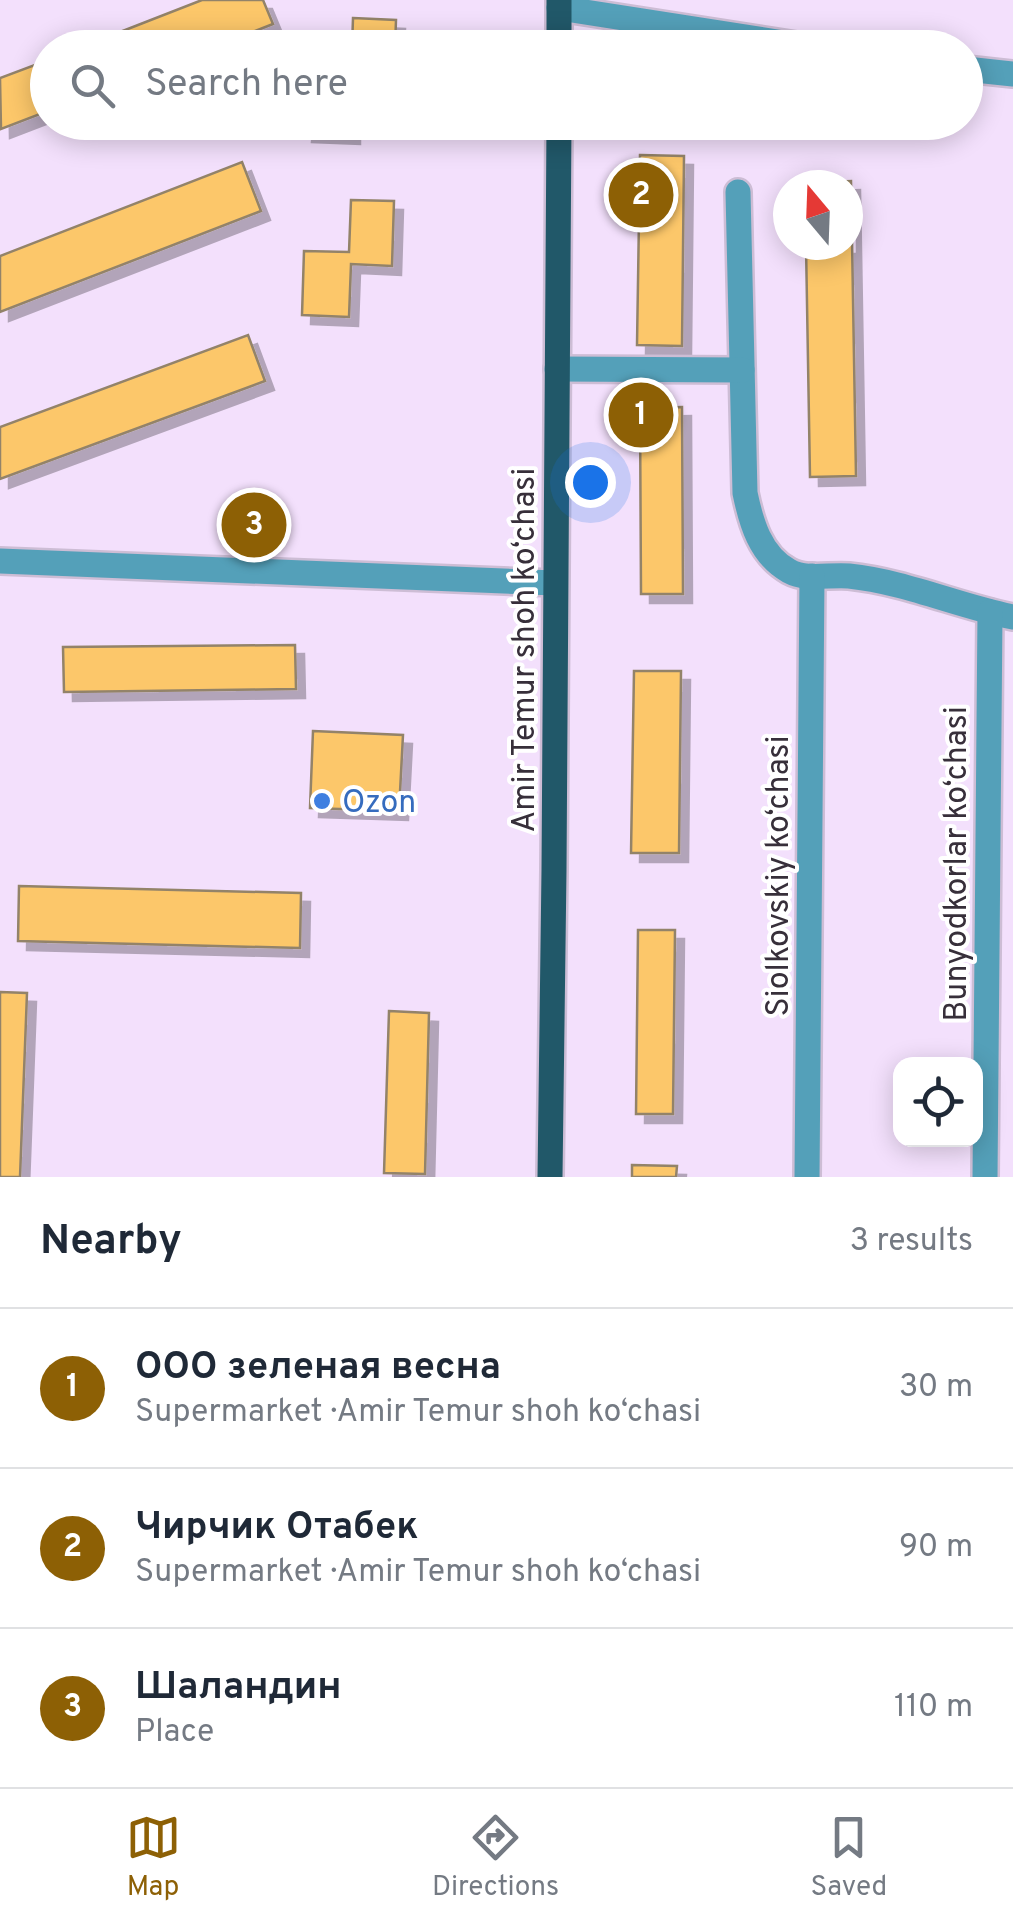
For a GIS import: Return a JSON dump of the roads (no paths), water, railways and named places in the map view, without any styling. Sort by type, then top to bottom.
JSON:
[{"type":"main road","points":[[559,30],[560,4]]},
{"type":"main road","name":"Amir Temur shoh ko‘chasi","points":[[550,1177],[558,140]]},
{"type":"street","points":[[560,4],[711,30]]},
{"type":"street","points":[[983,71],[1013,74]]},
{"type":"street","points":[[738,192],[746,492],[750,517],[761,543],[788,570],[812,576],[845,575],[889,582],[1001,615]]},
{"type":"street","points":[[557,369],[742,370]]},
{"type":"street","points":[[0,561],[555,582]]},
{"type":"street","name":"Siolkovskiy ko‘chasi","points":[[807,1177],[812,576]]},
{"type":"street","name":"Bunyodkorlar ko‘chasi","points":[[985,1177],[1001,615]]},
{"type":"place","name":"Чирчик Отабек","points":[[641,195]]},
{"type":"place","name":"ООО зеленая весна","points":[[641,415]]},
{"type":"place","name":"Шаландин","points":[[254,525]]},
{"type":"place","name":"Ozon","points":[[322,801]]}]
